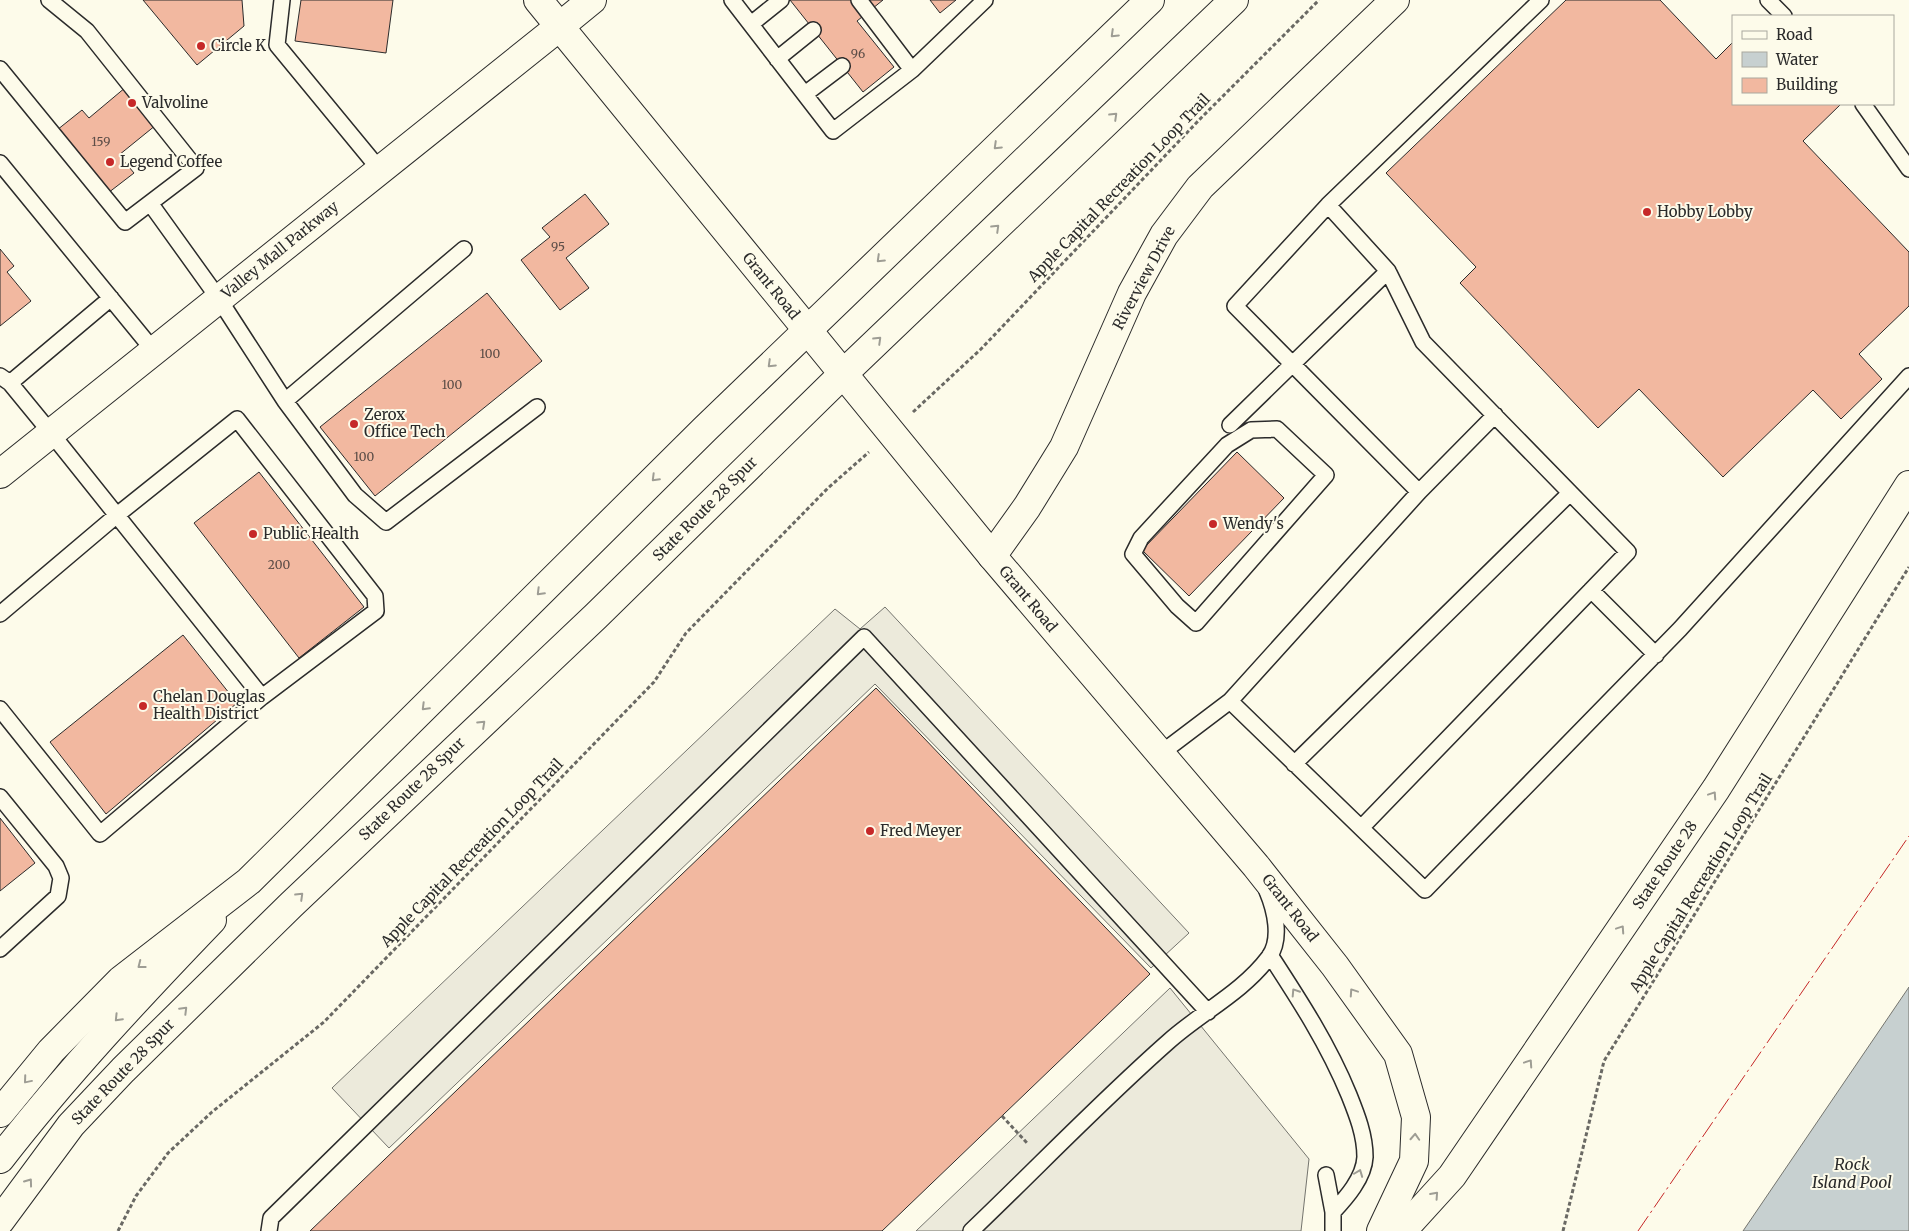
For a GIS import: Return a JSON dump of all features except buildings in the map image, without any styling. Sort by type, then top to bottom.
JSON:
[{"type":"main road","name":"Grant Road","points":[[538,0],[992,556],[1256,866],[1335,966],[1398,1054],[1416,1117],[1414,1161],[1381,1231]]},
{"type":"main road","name":"Valley Mall Parkway","points":[[0,474],[592,0]]},
{"type":"main road","points":[[0,1158],[41,1106],[110,1026],[249,881],[806,330],[1150,0]]},
{"type":"main road","name":"State Route 28 Spur","points":[[0,1221],[71,1125],[123,1070],[291,905],[596,616],[843,374],[1234,0]]},
{"type":"main road","name":"Riverview Drive","points":[[992,556],[1027,507],[1064,447],[1132,294],[1164,235],[1200,187],[1395,0]]},
{"type":"main road","name":"State Route 28","points":[[1402,1231],[1452,1176],[1716,790],[1909,486]]},
{"type":"main road","points":[[0,1113],[51,1051],[121,980],[249,881]]},
{"type":"lane","points":[[0,69],[125,222],[196,168],[87,31],[48,0]]},
{"type":"lane","points":[[282,0],[277,45],[380,170]]},
{"type":"lane","points":[[732,0],[833,131],[912,70],[986,0]]},
{"type":"lane","points":[[751,24],[781,0]]},
{"type":"lane","points":[[858,0],[879,38],[912,70]]},
{"type":"lane","points":[[1419,492],[1234,306],[1328,205],[1541,0]]},
{"type":"lane","points":[[1768,0],[1783,15]]},
{"type":"lane","points":[[777,59],[813,30]]},
{"type":"lane","points":[[805,94],[842,66]]},
{"type":"lane","points":[[1865,105],[1909,169]]},
{"type":"lane","points":[[0,163],[154,351]]},
{"type":"lane","points":[[150,203],[219,299],[285,401],[355,496],[386,522],[537,407]]},
{"type":"lane","points":[[1328,205],[1388,271],[1423,342],[1628,552],[1361,828]]},
{"type":"lane","points":[[285,401],[464,249]]},
{"type":"lane","points":[[1230,425],[1388,271]]},
{"type":"lane","points":[[111,298],[5,379],[51,433],[262,697]]},
{"type":"lane","points":[[1230,701],[1425,890],[1656,655],[1909,376]]},
{"type":"lane","points":[[1160,754],[1230,701],[1419,492],[1495,415]]},
{"type":"lane","points":[[0,614],[117,515],[237,419],[375,596],[376,611],[262,697],[100,834],[0,709]]},
{"type":"lane","points":[[1277,429],[1326,475],[1196,623],[1177,606],[1133,554],[1141,538],[1226,446],[1251,430],[1277,429]]},
{"type":"lane","points":[[1294,764],[1570,493]]},
{"type":"lane","points":[[1591,590],[1656,655]]},
{"type":"lane","points":[[268,1231],[271,1218],[864,637],[1208,1012]]},
{"type":"lane","points":[[0,797],[56,866],[61,878],[58,896],[0,949]]},
{"type":"lane","points":[[971,1231],[1169,1041],[1244,983],[1270,955],[1277,932],[1272,903],[1256,866]]},
{"type":"lane","points":[[1270,955],[1314,1022],[1336,1064],[1361,1127],[1365,1159],[1351,1193],[1333,1212]]},
{"type":"lane","points":[[1326,1175],[1333,1212],[1333,1231]]},
{"type":"path","name":"Apple Capital Recreation Loop Trail","points":[[935,392],[981,349],[1201,118],[1319,0]]},
{"type":"path","name":"Apple Capital Recreation Loop Trail","points":[[118,1231],[136,1196],[168,1152],[212,1112],[324,1022],[654,682],[686,633],[836,481]]},
{"type":"path","name":"Apple Capital Recreation Loop Trail","points":[[1563,1231],[1604,1061],[1909,567]]},
{"type":"path","points":[[1002,1116],[1044,1161]]},
{"type":"shaded area","points":[[885,607],[1189,933],[1151,968],[875,684],[389,1148],[332,1088],[835,609],[860,629]]},
{"type":"shaded area","points":[[1170,988],[1309,1159],[1301,1231],[916,1231]]},
{"type":"water","name":"Rock Island Pool","points":[[1909,987],[1909,1231],[1743,1231]]},
{"type":"power","points":[[1638,1231],[1909,836]]},
{"type":"place","name":"Circle K","points":[[201,46]]},
{"type":"place","name":"Valvoline","points":[[132,103]]},
{"type":"place","name":"Legend Coffee","points":[[110,162]]},
{"type":"place","name":"Hobby Lobby","points":[[1647,212]]},
{"type":"place","name":"Zerox Office Tech","points":[[354,424]]},
{"type":"place","name":"Wendy's","points":[[1213,524]]},
{"type":"place","name":"Public Health","points":[[253,534]]},
{"type":"place","name":"Chelan Douglas Health District","points":[[143,706]]},
{"type":"place","name":"Fred Meyer","points":[[870,831]]}]
